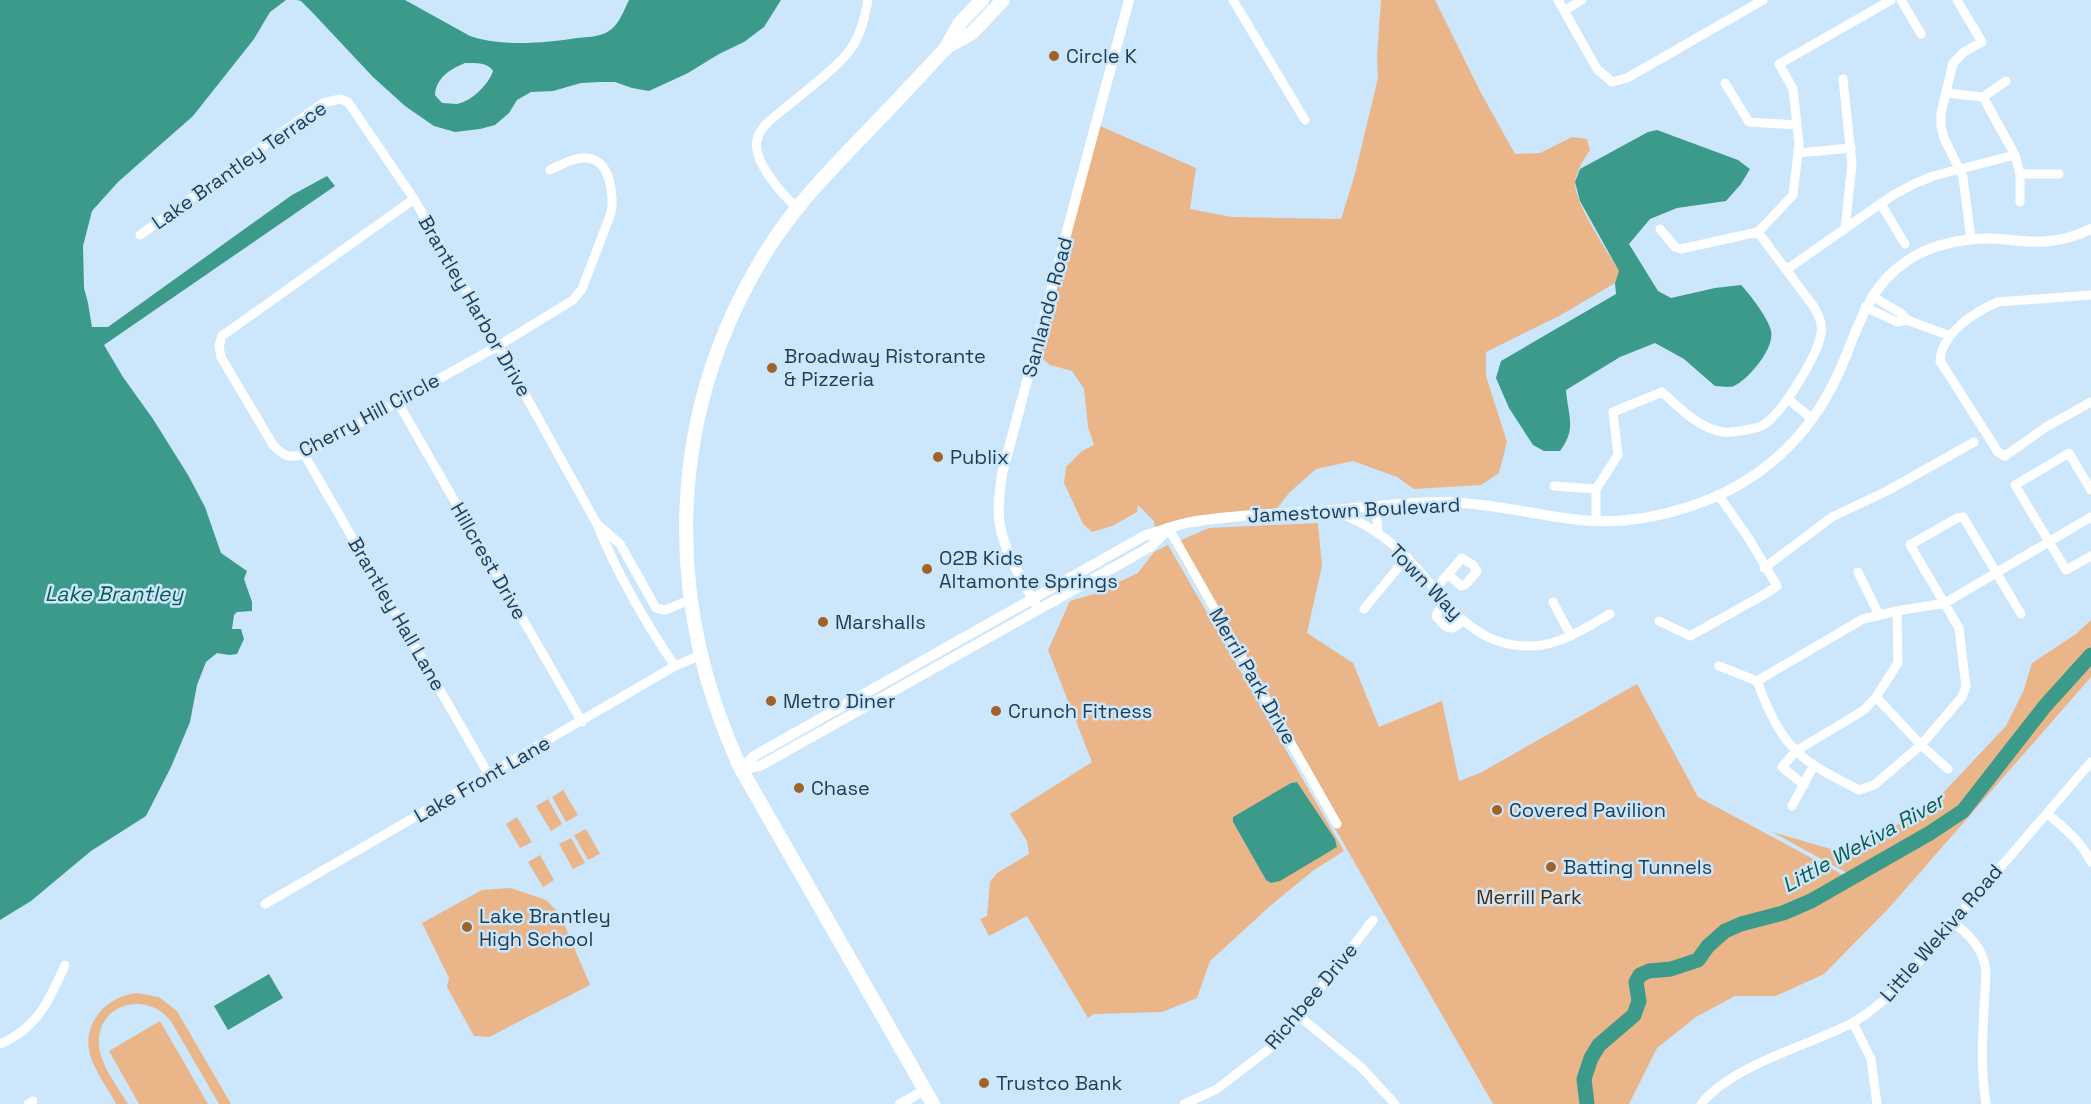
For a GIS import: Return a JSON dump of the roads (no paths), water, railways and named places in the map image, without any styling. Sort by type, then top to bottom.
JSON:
[{"type":"main road","points":[[933,1104],[741,769],[721,725],[700,655],[690,600],[685,536],[687,489],[695,432],[708,381],[724,336],[747,286],[773,242],[824,178],[945,48],[959,24],[982,0]]},
{"type":"main road","points":[[945,48],[972,33],[1003,0]]},
{"type":"street","points":[[798,208],[777,189],[758,152],[756,141],[766,124],[838,62],[853,45],[865,19],[868,0]]},
{"type":"street","name":"Sanlando Road","points":[[1035,604],[1005,547],[999,524],[1002,474],[1129,0]]},
{"type":"street","points":[[1233,0],[1305,120]]},
{"type":"street","points":[[1558,0],[1597,69],[1612,82],[1627,78],[1763,0]]},
{"type":"street","points":[[1564,10],[1582,0]]},
{"type":"street","points":[[1660,229],[1675,247],[1681,249],[1758,231],[1793,195],[1798,153],[1797,125],[1793,89],[1779,63],[1892,0]]},
{"type":"street","points":[[1901,0],[1921,34]]},
{"type":"street","points":[[1957,0],[1982,42],[1964,52],[1953,63],[1941,113],[1941,127],[1963,177],[1971,240]]},
{"type":"street","points":[[1843,79],[1852,164],[1845,229]]},
{"type":"street","points":[[1946,93],[1983,96],[2006,81]]},
{"type":"street","points":[[1725,83],[1749,122],[1797,125]]},
{"type":"street","points":[[1983,96],[2015,155],[2020,174],[2020,202]]},
{"type":"street","name":"Brantley Harbor Drive","points":[[340,99],[353,108],[414,199],[597,524],[605,544],[658,642],[675,666]]},
{"type":"street","name":"Lake Brantley Terrace","points":[[140,235],[323,103],[340,99]]},
{"type":"street","points":[[1798,153],[1851,148]]},
{"type":"street","points":[[1786,270],[1881,204],[1914,184],[1933,176],[2015,155]]},
{"type":"street","name":"Cherry Hill Circle","points":[[414,199],[222,336],[219,346],[221,357],[273,446],[282,455],[294,458],[304,454],[498,346],[573,300],[582,290],[611,213],[612,189],[601,165],[593,159],[576,159],[550,170]]},
{"type":"street","points":[[2020,174],[2060,174]]},
{"type":"street","points":[[1881,204],[1905,244]]},
{"type":"street","name":"Jamestown Boulevard","points":[[741,769],[760,766],[1035,604],[1150,547],[1169,529],[1189,523],[1232,517],[1446,502],[1500,507],[1582,520],[1615,520],[1660,515],[1719,496],[1749,480],[1775,460],[1812,419],[1839,371],[1865,307],[1889,276],[1907,260],[1927,250],[1971,240],[2048,242],[2091,229]]},
{"type":"street","points":[[1596,520],[1596,489],[1618,455],[1613,412],[1662,392],[1698,423],[1724,432],[1763,426],[1788,399],[1819,341],[1822,330],[1814,307],[1758,231]]},
{"type":"street","points":[[2091,295],[1998,302],[1970,318],[1950,336],[1941,352],[1940,361],[1998,452],[2005,456],[2046,427],[2091,402]]},
{"type":"street","points":[[1872,296],[1902,314],[1906,320]]},
{"type":"street","points":[[1865,307],[1897,322],[1906,320],[1950,336]]},
{"type":"street","points":[[1788,399],[1812,419]]},
{"type":"street","name":"Hillcrest Drive","points":[[397,401],[582,722]]},
{"type":"street","points":[[1764,568],[1832,517],[1887,491],[1974,442]]},
{"type":"street","points":[[2091,490],[2069,453],[2015,485],[2066,570],[2091,556]]},
{"type":"street","name":"Brantley Hall Lane","points":[[304,454],[489,775]]},
{"type":"street","points":[[1554,486],[1596,489]]},
{"type":"street","points":[[1659,621],[1690,636],[1697,634],[1776,586],[1748,537],[1719,496]]},
{"type":"street","name":"Town Way","points":[[1376,506],[1378,533]]},
{"type":"street","name":"Town Way","points":[[1330,510],[1348,516],[1378,533],[1407,557],[1463,621],[1479,632],[1504,643],[1531,646],[1555,642],[1571,636],[1610,614]]},
{"type":"street","points":[[1719,666],[1757,681],[1767,708],[1788,743],[1814,765],[1859,790],[1874,785],[1922,745],[1962,697],[1966,687],[1959,628],[1910,545],[1957,518],[1963,517],[2020,614]]},
{"type":"street","points":[[1757,681],[1863,619],[1945,603],[2091,517]]},
{"type":"street","name":"Brantley Harbor Drive","points":[[597,524],[620,544],[656,608],[665,610],[690,600]]},
{"type":"street","name":"Merril Park Drive","points":[[1169,529],[1337,824]]},
{"type":"street","points":[[1364,609],[1407,557]]},
{"type":"street","points":[[1434,590],[1448,574],[1462,558],[1473,565],[1477,571],[1466,585],[1458,585],[1448,574]]},
{"type":"street","points":[[1858,572],[1879,615]]},
{"type":"street","points":[[1553,602],[1571,636]]},
{"type":"street","points":[[1446,603],[1438,610],[1436,616],[1450,629],[1463,621]]},
{"type":"street","points":[[1804,785],[1782,767],[1796,751],[1864,710],[1876,697],[1898,663],[1897,611]]},
{"type":"street","name":"Lake Front Lane","points":[[265,904],[675,666],[700,655]]},
{"type":"street","points":[[1876,697],[1948,769]]},
{"type":"street","name":"Little Wekiva Road","points":[[1701,1104],[1730,1077],[1852,1023],[1894,991],[2091,762]]},
{"type":"street","points":[[1792,806],[1814,765]]},
{"type":"street","points":[[2047,813],[2075,837],[2091,862]]},
{"type":"street","name":"Richbee Drive","points":[[1184,1104],[1216,1089],[1270,1048],[1299,1016],[1373,920]]},
{"type":"street","points":[[1952,921],[1971,937],[1984,959],[1986,972],[1983,1087],[1986,1104]]},
{"type":"street","points":[[0,1044],[21,1032],[43,1010],[50,1000],[65,965]]},
{"type":"street","points":[[1299,1016],[1362,1068],[1395,1104]]},
{"type":"street","points":[[1852,1023],[1871,1059],[1877,1104]]},
{"type":"street","points":[[900,1104],[925,1090]]},
{"type":"water","name":"Lake Brantley","points":[[0,0],[286,0],[270,12],[254,39],[193,116],[118,182],[92,211],[83,246],[84,288],[92,327],[108,327],[292,195],[327,176],[335,186],[104,345],[188,475],[205,507],[221,553],[247,571],[244,579],[252,602],[252,611],[237,612],[234,615],[232,629],[241,629],[244,639],[237,654],[217,653],[206,662],[197,685],[190,722],[171,767],[146,816],[91,851],[31,901],[0,920]]},
{"type":"water","points":[[297,0],[405,0],[470,36],[495,42],[523,43],[598,36],[613,28],[629,0],[781,0],[764,27],[744,42],[688,73],[649,91],[615,82],[600,82],[581,83],[553,91],[531,92],[517,100],[509,113],[495,125],[455,132],[434,126],[405,106],[373,77],[301,1]],"holes":[[[465,63],[488,66],[493,71],[488,81],[474,96],[457,104],[442,103],[435,95],[438,84],[445,75]]]},
{"type":"water","points":[[1657,130],[1738,160],[1750,169],[1726,201],[1677,208],[1650,219],[1629,244],[1658,291],[1671,298],[1741,285],[1767,320],[1771,331],[1769,346],[1760,362],[1747,377],[1730,387],[1715,386],[1684,359],[1655,343],[1620,357],[1566,390],[1570,422],[1568,436],[1560,451],[1544,451],[1533,445],[1509,408],[1496,378],[1501,361],[1616,294],[1615,283],[1619,271],[1580,201],[1575,182],[1580,169],[1648,132]]},
{"type":"water","points":[[1297,782],[1335,839],[1337,847],[1280,881],[1271,883],[1266,880],[1233,822],[1233,817],[1291,783]]},
{"type":"water","points":[[269,974],[283,998],[228,1030],[214,1006]]},
{"type":"waterway","name":"Little Wekiva River","points":[[1587,1104],[1584,1079],[1591,1058],[1599,1045],[1634,1015],[1639,1001],[1636,982],[1640,975],[1649,971],[1671,969],[1698,960],[1708,946],[1725,931],[1741,924],[1783,913],[1811,901],[1930,833],[1963,811],[2045,706],[2091,655]]},
{"type":"place","name":"Circle K","points":[[1054,56]]},
{"type":"place","name":"Broadway Ristorante & Pizzeria","points":[[772,368]]},
{"type":"place","name":"Publix","points":[[938,457]]},
{"type":"place","name":"O2B Kids Altamonte Springs","points":[[927,569]]},
{"type":"place","name":"Marshalls","points":[[823,622]]},
{"type":"place","name":"Metro Diner","points":[[771,701]]},
{"type":"place","name":"Crunch Fitness","points":[[996,711]]},
{"type":"place","name":"Chase","points":[[799,788]]},
{"type":"place","name":"Covered Pavilion","points":[[1497,810]]},
{"type":"place","name":"Batting Tunnels","points":[[1551,867]]},
{"type":"place","name":"Lake Brantley High School","points":[[467,927]]},
{"type":"place","name":"Trustco Bank","points":[[984,1083]]},
{"type":"park label","name":"Merrill Park","points":[[1529,897]]}]
